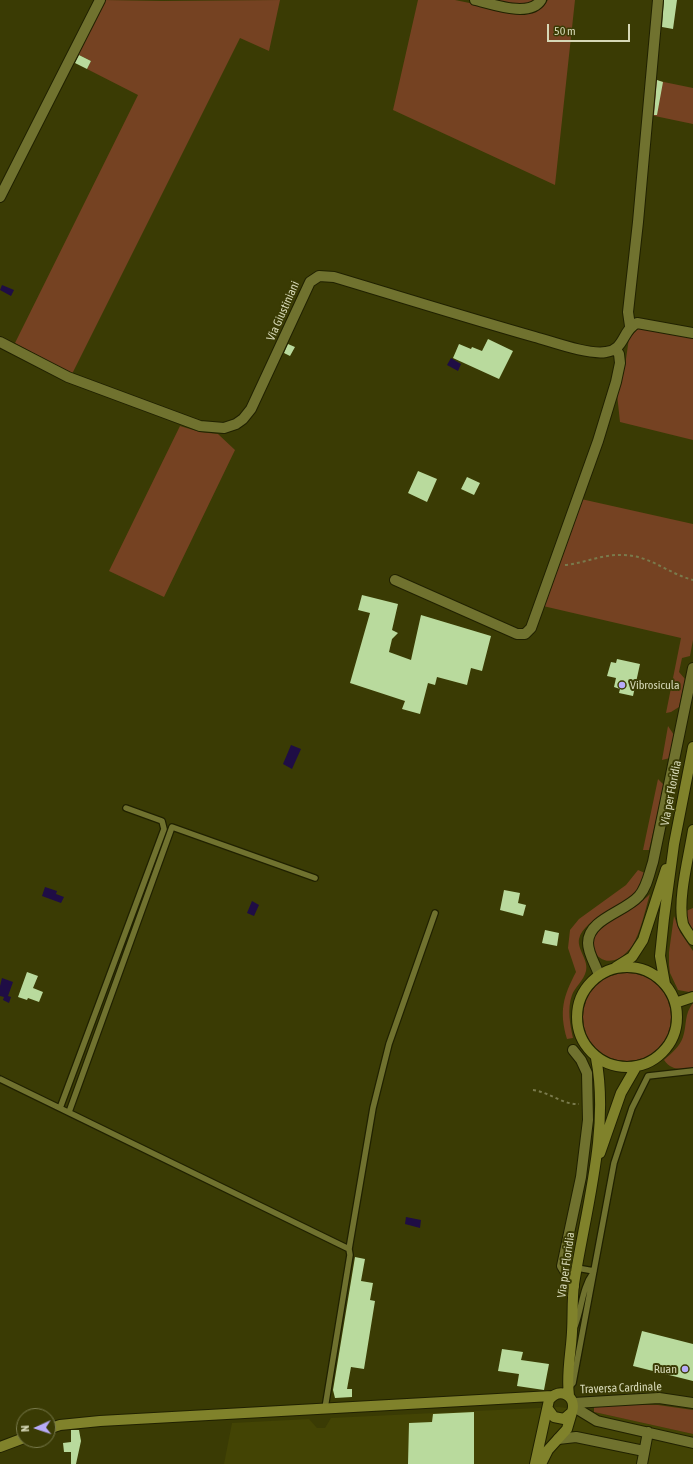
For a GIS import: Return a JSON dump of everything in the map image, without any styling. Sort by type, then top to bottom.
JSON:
[{"type":"main road","name":"Via per Floridia","points":[[674,844],[693,747]]},
{"type":"main road","points":[[693,830],[681,914],[684,926],[693,940]]},
{"type":"main road","points":[[674,844],[660,956],[665,984],[675,1003],[677,1020],[674,1036],[665,1051],[652,1062],[636,1067],[615,1067],[596,1058],[585,1046],[578,1032],[577,1016],[580,1000],[588,986],[599,975],[615,968],[632,957],[643,940],[674,844]]},
{"type":"main road","points":[[615,968],[628,967],[642,969],[654,975],[665,984]]},
{"type":"main road","points":[[675,1003],[693,997]]},
{"type":"main road","points":[[593,1176],[600,1097],[596,1058]]},
{"type":"main road","points":[[593,1176],[611,1118],[621,1094],[636,1067]]},
{"type":"main road","name":"Via per Floridia","points":[[562,1400],[572,1334],[574,1286],[593,1176]]},
{"type":"main road","points":[[56,1426],[100,1421],[325,1408],[527,1399],[562,1400]]},
{"type":"main road","points":[[562,1400],[564,1419],[559,1419],[554,1417],[562,1400]]},
{"type":"main road","points":[[541,1464],[548,1450],[567,1429],[562,1400]]},
{"type":"main road","points":[[535,1464],[562,1400]]},
{"type":"main road","points":[[0,1447],[16,1441]]},
{"type":"street","points":[[0,197],[100,0]]},
{"type":"street","points":[[475,0],[521,10],[532,8],[541,0]]},
{"type":"street","points":[[395,580],[518,634],[525,634],[531,628],[598,440],[616,382],[620,363],[619,354],[616,350],[622,344],[630,326],[628,312],[638,222],[658,0]]},
{"type":"street","name":"Via Giustiniani","points":[[0,342],[68,377],[174,418],[200,426],[213,428],[224,428],[236,424],[243,419],[251,409],[310,282],[319,276],[334,277],[556,343],[597,353],[616,350]]},
{"type":"street","points":[[630,326],[637,323],[646,323],[693,333]]},
{"type":"street","points":[[599,975],[589,952],[588,943],[592,929],[626,907],[644,890],[653,862],[693,668]]},
{"type":"street","points":[[573,1050],[581,1060],[587,1074],[588,1103],[586,1146],[562,1266],[574,1286]]},
{"type":"street","name":"Traversa Cardinale","points":[[562,1400],[659,1398],[693,1403]]},
{"type":"street","points":[[562,1400],[597,1421],[693,1443]]},
{"type":"street","points":[[559,1419],[576,1437]]},
{"type":"street","points":[[642,1464],[648,1432]]},
{"type":"street","points":[[558,1439],[576,1437],[644,1451]]},
{"type":"lane","points":[[60,1108],[164,829],[162,821],[126,808]]},
{"type":"lane","points":[[69,1112],[172,827],[315,878]]},
{"type":"lane","points":[[325,1408],[350,1255],[349,1249],[373,1108],[389,1044],[435,913]]},
{"type":"lane","points":[[562,1400],[573,1383],[614,1163],[635,1102],[648,1076],[693,1071]]},
{"type":"lane","points":[[0,1079],[349,1249]]},
{"type":"lane","points":[[577,1268],[594,1271]]},
{"type":"lane","points":[[572,1334],[580,1314],[586,1282],[594,1271]]},
{"type":"path","points":[[554,567],[605,556],[624,554],[656,564],[693,580]]},
{"type":"path","points":[[533,1090],[545,1092],[573,1104],[588,1103]]},
{"type":"shaded area","points":[[104,0],[280,0],[269,51],[240,38],[72,374],[15,343],[138,95],[87,69],[91,61],[79,55],[76,56]]},
{"type":"shaded area","points":[[418,0],[455,0],[523,14],[537,11],[548,0],[575,0],[555,185],[393,110]]},
{"type":"shaded area","points":[[494,0],[539,0],[518,6]]},
{"type":"shaded area","points":[[654,80],[693,88],[693,124],[650,115]]},
{"type":"shaded area","points":[[2,285],[14,290],[11,296],[0,290]]},
{"type":"shaded area","points":[[639,328],[693,337],[693,440],[620,422],[617,394],[625,366],[629,338]]},
{"type":"shaded area","points":[[451,358],[461,364],[458,371],[447,365]]},
{"type":"shaded area","points":[[180,426],[200,432],[218,434],[235,450],[164,597],[109,571]]},
{"type":"shaded area","points":[[581,499],[693,524],[693,640],[690,656],[682,658],[679,672],[685,679],[679,707],[671,712],[666,713],[681,638],[543,606]]},
{"type":"shaded area","points":[[668,726],[674,735],[670,758],[662,760]]},
{"type":"shaded area","points":[[291,745],[301,749],[292,769],[283,764]]},
{"type":"shaded area","points":[[658,779],[664,785],[649,850],[643,850]]},
{"type":"shaded area","points":[[638,870],[645,873],[640,888],[626,900],[589,924],[579,939],[580,947],[586,963],[586,971],[573,992],[570,1000],[570,1017],[573,1038],[567,1039],[563,1020],[564,1004],[568,989],[576,972],[568,948],[570,930],[579,919],[626,885]]},
{"type":"shaded area","points":[[45,887],[57,891],[56,894],[64,897],[61,903],[42,896]]},
{"type":"shaded area","points":[[650,894],[640,928],[632,946],[623,955],[615,960],[607,961],[600,958],[593,947],[594,939],[598,932],[609,922],[638,904]]},
{"type":"shaded area","points":[[252,901],[259,905],[254,916],[247,913]]},
{"type":"shaded area","points":[[693,908],[693,931],[686,918],[686,911]]},
{"type":"shaded area","points":[[674,916],[680,932],[693,951],[693,991],[689,992],[678,990],[670,973],[669,952]]},
{"type":"shaded area","points":[[627,973],[644,977],[658,986],[667,1000],[671,1017],[667,1034],[658,1048],[644,1057],[627,1061],[610,1057],[596,1048],[587,1034],[583,1017],[587,1000],[596,986],[610,977]]},
{"type":"shaded area","points":[[2,978],[13,982],[8,996],[11,997],[9,1003],[3,1000],[4,997],[0,996]]},
{"type":"shaded area","points":[[693,1003],[693,1068],[673,1068],[664,1060],[682,1040],[688,1011]]},
{"type":"shaded area","points":[[406,1217],[421,1220],[420,1228],[405,1224]]},
{"type":"shaded area","points":[[626,1404],[658,1405],[693,1410],[693,1434],[594,1412],[594,1407]]},
{"type":"shaded area","points":[[559,1407],[594,1412],[693,1434],[693,1464],[224,1464],[232,1423],[309,1419],[317,1428],[325,1428],[331,1418]]},
{"type":"building","points":[[664,0],[677,0],[673,29],[662,27]]},
{"type":"building","points":[[79,55],[91,61],[87,69],[75,63]]},
{"type":"building","points":[[657,80],[663,82],[657,115],[654,115]]},
{"type":"building","points":[[488,339],[513,351],[499,379],[453,358],[459,344],[471,349],[472,347],[482,351]]},
{"type":"building","points":[[288,344],[295,347],[290,356],[284,353]]},
{"type":"building","points":[[418,471],[437,479],[427,502],[408,493]]},
{"type":"building","points":[[467,477],[480,483],[474,495],[461,489]]},
{"type":"building","points":[[362,595],[398,604],[392,630],[398,633],[392,639],[389,652],[411,660],[421,615],[491,636],[482,671],[471,668],[467,685],[437,677],[435,685],[428,683],[420,714],[402,709],[405,701],[350,683],[370,613],[358,610]]},
{"type":"building","points":[[617,659],[640,664],[633,696],[619,693],[620,689],[614,687],[616,678],[607,676],[611,662],[616,663]]},
{"type":"building","points":[[504,890],[520,893],[518,903],[526,905],[523,916],[500,910]]},
{"type":"building","points":[[545,930],[559,933],[557,946],[542,943]]},
{"type":"building","points":[[27,972],[38,976],[33,988],[43,992],[39,1002],[28,998],[27,1000],[18,997]]},
{"type":"building","points":[[355,1257],[365,1259],[361,1281],[373,1283],[370,1300],[375,1301],[364,1369],[351,1367],[347,1389],[352,1389],[352,1397],[335,1398],[333,1390]]},
{"type":"building","points":[[642,1331],[693,1344],[693,1381],[633,1366]]},
{"type":"building","points":[[502,1349],[523,1352],[521,1360],[549,1364],[544,1390],[517,1386],[519,1374],[498,1371]]},
{"type":"building","points":[[474,1412],[474,1464],[408,1464],[409,1423],[432,1422],[433,1414]]},
{"type":"building","points":[[71,1430],[79,1430],[81,1441],[76,1464],[71,1464],[71,1452],[64,1452],[63,1443],[71,1442]]},
{"type":"place","name":"Vibrosicula","points":[[622,685]]},
{"type":"place","name":"Ruan","points":[[685,1369]]}]
